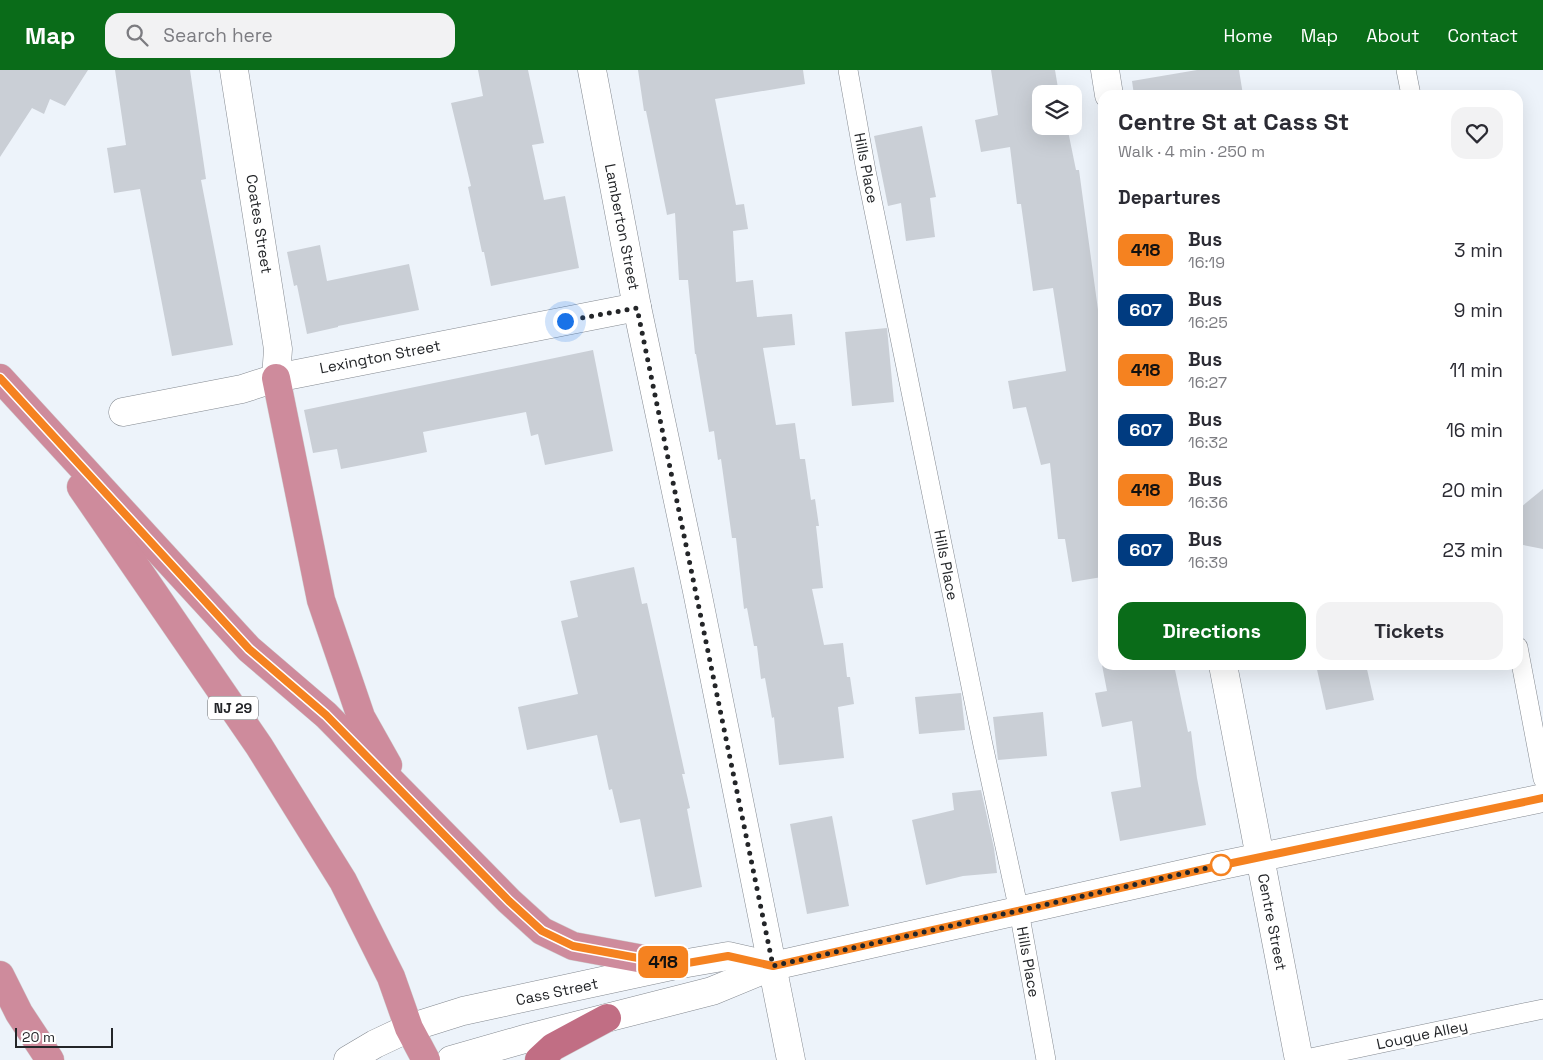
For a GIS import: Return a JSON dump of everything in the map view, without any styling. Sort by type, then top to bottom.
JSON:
[{"type":"highway","name":"NJ 29","points":[[0,378],[25,405],[259,746],[343,881],[391,977],[409,1028],[426,1060]]},
{"type":"highway","points":[[276,378],[321,600],[361,717],[408,799]]},
{"type":"highway","points":[[25,405],[249,649],[326,715],[509,901],[542,931],[573,946],[676,965]]},
{"type":"highway","points":[[0,975],[19,1013],[38,1060]]},
{"type":"highway","points":[[19,1013],[50,1060]]},
{"type":"highway","points":[[539,1060],[553,1047],[607,1018]]},
{"type":"street","name":"Coates Street","points":[[234,70],[278,349],[276,378]]},
{"type":"street","name":"Lamberton Street","points":[[592,70],[637,308],[791,1060]]},
{"type":"street","points":[[1105,70],[1108,90]]},
{"type":"street","name":"Lexington Street","points":[[123,412],[242,388],[276,378],[637,308]]},
{"type":"street","name":"Centre Street","points":[[1224,670],[1300,1060]]},
{"type":"street","name":"Cass Street","points":[[451,1060],[528,1038],[712,991],[773,966],[1259,857],[1543,798]]},
{"type":"street","name":"Cass Street","points":[[348,1060],[409,1028],[463,1011],[676,965],[728,956],[773,966]]},
{"type":"lane","name":"Hills Place","points":[[848,70],[868,180],[978,725],[1019,911],[1046,1060]]},
{"type":"lane","points":[[1406,70],[1410,90]]},
{"type":"lane","points":[[1522,670],[1543,779]]},
{"type":"lane","name":"Lougue Alley","points":[[1300,1060],[1543,1009]]},
{"type":"building","points":[[0,70],[88,70],[65,106],[50,99],[44,114],[32,108],[0,157]]},
{"type":"building","points":[[115,70],[190,70],[206,179],[201,180],[233,345],[172,356],[140,189],[114,193],[107,148],[126,145]]},
{"type":"building","points":[[478,70],[528,70],[544,143],[532,145],[544,200],[565,196],[579,268],[491,286],[468,187],[471,186],[451,103],[483,96]]},
{"type":"building","points":[[638,70],[803,70],[805,84],[715,99],[736,205],[744,204],[748,229],[733,231],[736,282],[753,280],[757,317],[792,314],[795,345],[763,348],[776,425],[795,423],[800,459],[805,459],[811,500],[815,499],[819,526],[816,526],[823,588],[812,589],[824,645],[843,643],[847,677],[850,677],[854,704],[838,707],[844,758],[779,765],[774,717],[772,718],[765,678],[761,679],[757,646],[754,646],[747,608],[744,609],[736,538],[732,538],[721,459],[718,460],[714,431],[709,432],[695,354],[688,280],[679,280],[675,213],[667,215],[646,111],[644,111]]},
{"type":"building","points":[[991,70],[1055,70],[1058,85],[1032,85],[1032,135],[1069,135],[1076,170],[1079,170],[1098,310],[1098,578],[1072,582],[1065,539],[1058,539],[1050,463],[1041,465],[1026,407],[1013,409],[1008,381],[1066,371],[1053,288],[1033,291],[1021,204],[1017,204],[1010,147],[981,152],[975,120],[998,115]]},
{"type":"building","points":[[1197,70],[1239,70],[1242,90],[1133,90],[1132,81]]},
{"type":"building","points":[[922,126],[936,197],[930,198],[935,237],[906,241],[901,203],[888,206],[874,136]]},
{"type":"building","points":[[320,245],[327,281],[409,264],[419,310],[307,334],[297,285],[294,286],[287,252]]},
{"type":"building","points":[[887,328],[894,402],[852,406],[845,332]]},
{"type":"building","points":[[593,350],[613,451],[545,465],[538,434],[531,436],[526,412],[423,432],[427,452],[388,460],[341,469],[337,449],[313,453],[304,410]]},
{"type":"building","points":[[1543,489],[1543,549],[1523,545],[1523,505]]},
{"type":"building","points":[[634,567],[642,604],[647,603],[685,774],[682,774],[690,808],[687,809],[702,887],[655,897],[640,819],[620,823],[612,789],[609,790],[597,735],[527,750],[518,707],[578,694],[561,621],[578,617],[570,581]]},
{"type":"building","points":[[1103,670],[1175,670],[1188,732],[1191,731],[1206,825],[1120,841],[1111,792],[1141,787],[1132,721],[1102,727],[1095,693],[1107,691]]},
{"type":"building","points":[[1317,670],[1367,670],[1374,700],[1326,710]]},
{"type":"building","points":[[961,693],[965,730],[919,734],[915,697]]},
{"type":"building","points":[[1043,712],[1047,756],[998,760],[993,717]]},
{"type":"building","points":[[981,790],[994,848],[997,873],[963,876],[926,885],[912,820],[954,810],[952,793]]},
{"type":"building","points":[[832,816],[849,906],[807,914],[790,824]]},
{"type":"bus line","name":"418","points":[[0,378],[249,649],[326,715],[509,901],[542,931],[573,946],[676,965],[728,956],[773,966],[1218,866],[1543,798]]},
{"type":"route","points":[[565,321],[637,308],[773,966],[1221,865]]}]
